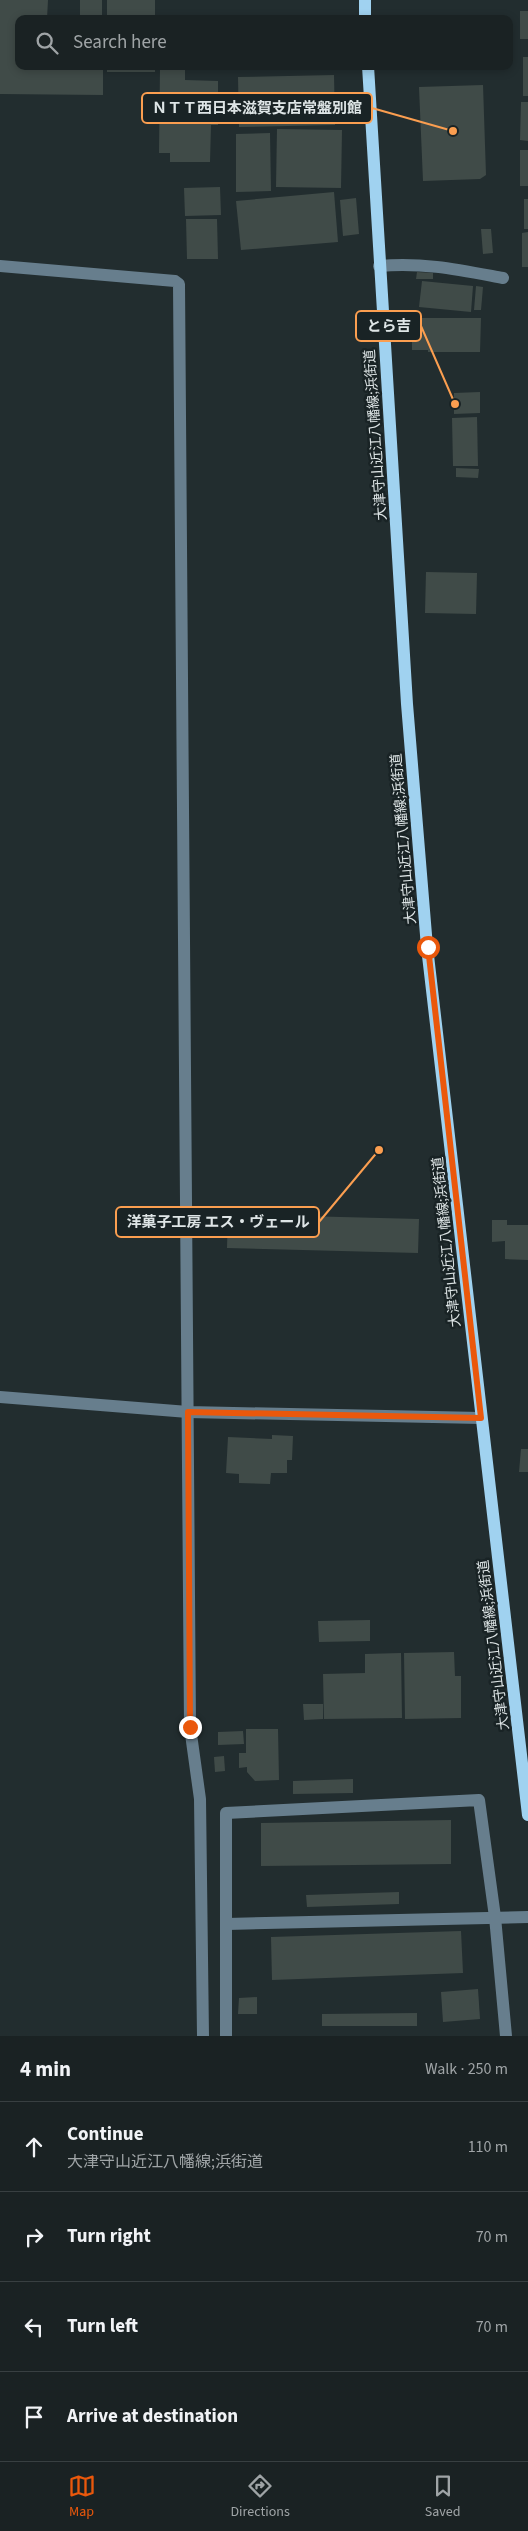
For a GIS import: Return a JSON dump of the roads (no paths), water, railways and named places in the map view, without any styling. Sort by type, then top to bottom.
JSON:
[{"type":"main road","points":[[364,0],[365,15]]},
{"type":"main road","name":"大津守山近江八幡線;浜街道","points":[[368,70],[407,704],[427,937],[528,1815]]},
{"type":"street","points":[[379,266],[411,263],[434,265],[503,278]]},
{"type":"street","points":[[0,266],[175,281],[179,284],[190,1727],[200,1798],[202,2036]]},
{"type":"street","points":[[0,1397],[188,1412],[481,1418]]},
{"type":"street","points":[[226,2036],[226,1813],[479,1800],[495,1917],[506,2036]]},
{"type":"street","points":[[227,1924],[528,1917]]},
{"type":"place","name":"ＮＴＴ西日本滋賀支店常盤別館","points":[[453,131]]},
{"type":"place","name":"とら吉","points":[[455,404]]},
{"type":"place","name":"洋菓子工房 エス・ヴェール","points":[[379,1150]]}]
